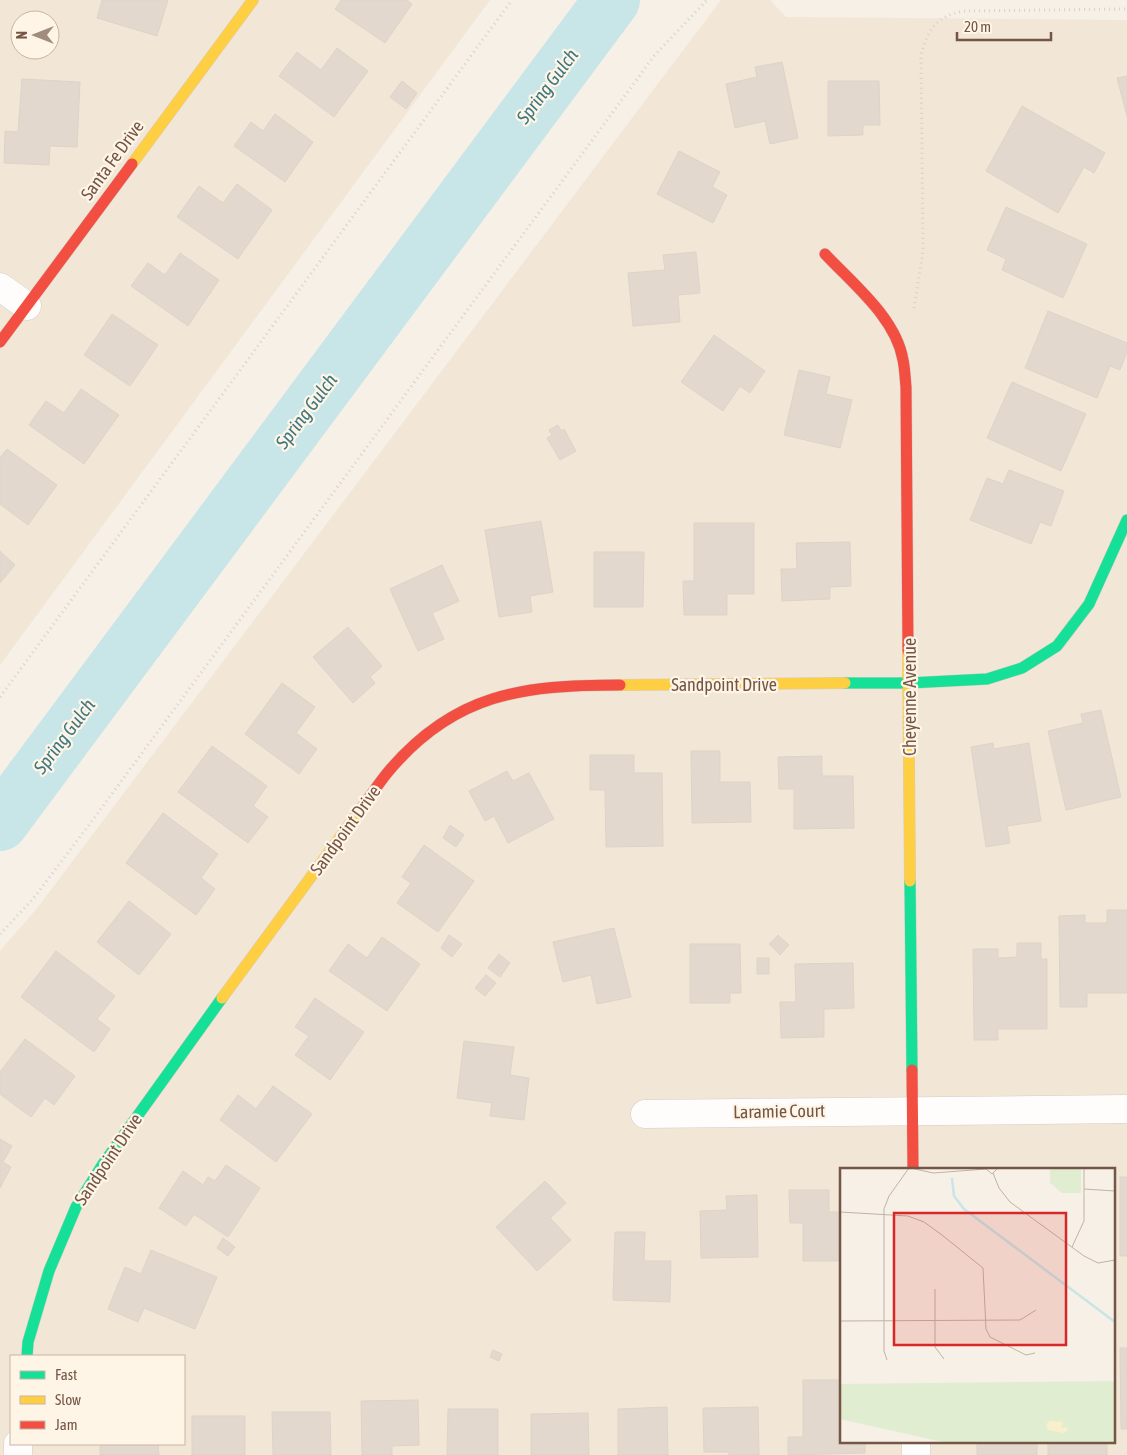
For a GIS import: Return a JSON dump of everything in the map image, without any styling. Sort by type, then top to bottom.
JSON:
[{"type":"street","name":"Santa Fe Drive","points":[[0,342],[253,0]]},
{"type":"street","name":"Cheyenne Avenue","points":[[825,254],[883,315],[894,335],[903,358],[906,387],[913,1168]]},
{"type":"street","points":[[0,286],[27,306]]},
{"type":"street","name":"Sandpoint Drive","points":[[27,1355],[28,1342],[49,1271],[76,1207],[103,1164],[185,1047],[388,772],[407,750],[443,721],[469,706],[488,699],[526,690],[569,685],[909,683],[987,679],[1022,668],[1057,646],[1090,604],[1127,520]]},
{"type":"street","name":"Laramie Court","points":[[645,1114],[1127,1109]]},
{"type":"street","points":[[916,1442],[916,1455]]},
{"type":"path","points":[[0,697],[512,0]]},
{"type":"path","points":[[0,934],[33,899],[95,817],[654,56],[707,0]]},
{"type":"path","points":[[914,310],[923,251],[921,55],[929,32],[943,18],[963,11],[1127,9]]},
{"type":"shaded area","points":[[0,0],[490,0],[0,665]]},
{"type":"shaded area","points":[[721,0],[770,0],[786,17],[1127,20],[1127,1455],[0,1455],[0,951],[38,907]]},
{"type":"building","points":[[102,0],[168,0],[157,36],[97,18]]},
{"type":"building","points":[[341,0],[407,0],[412,4],[385,43],[335,9]]},
{"type":"building","points":[[337,48],[368,71],[334,117],[279,76],[297,52],[321,70]]},
{"type":"building","points":[[782,62],[798,138],[770,144],[765,121],[735,128],[726,84],[757,77],[755,67]]},
{"type":"building","points":[[1127,76],[1127,116],[1117,78]]},
{"type":"building","points":[[22,79],[80,82],[77,147],[50,146],[49,165],[4,163],[5,131],[18,132]]},
{"type":"building","points":[[402,81],[417,93],[406,109],[390,97]]},
{"type":"building","points":[[828,81],[879,81],[880,125],[863,125],[863,135],[828,136]]},
{"type":"building","points":[[1022,106],[1105,153],[1094,173],[1084,167],[1058,213],[986,171]]},
{"type":"building","points":[[275,114],[313,142],[285,182],[234,146],[251,122],[263,131]]},
{"type":"building","points":[[679,151],[720,172],[712,187],[727,195],[713,223],[657,194]]},
{"type":"building","points":[[237,184],[272,210],[238,259],[177,217],[199,186],[223,203]]},
{"type":"building","points":[[1006,207],[1087,244],[1063,298],[1002,270],[1006,259],[987,250]]},
{"type":"building","points":[[696,252],[700,293],[678,295],[680,322],[633,326],[628,273],[665,270],[663,255]]},
{"type":"building","points":[[180,253],[219,280],[188,326],[131,286],[148,263],[165,275]]},
{"type":"building","points":[[1048,311],[1127,343],[1127,352],[1120,370],[1110,366],[1097,398],[1025,368]]},
{"type":"building","points":[[112,314],[158,345],[130,386],[84,355]]},
{"type":"building","points":[[714,335],[765,371],[750,393],[740,386],[723,411],[681,382]]},
{"type":"building","points":[[799,370],[830,377],[826,394],[852,400],[840,448],[784,435]]},
{"type":"building","points":[[1012,382],[1086,414],[1061,471],[987,438]]},
{"type":"building","points":[[81,389],[119,415],[84,464],[29,425],[46,401],[64,413]]},
{"type":"building","points":[[558,425],[561,431],[564,429],[576,451],[560,460],[547,438],[552,435],[549,430]]},
{"type":"building","points":[[7,449],[57,485],[28,525],[0,504],[0,458]]},
{"type":"building","points":[[1009,470],[1064,491],[1051,526],[1040,522],[1031,544],[970,520],[987,478],[1003,484]]},
{"type":"building","points":[[541,521],[553,592],[530,596],[532,612],[499,617],[485,530]]},
{"type":"building","points":[[694,523],[754,523],[754,594],[727,594],[727,615],[684,615],[683,581],[694,581]]},
{"type":"building","points":[[850,542],[851,586],[830,587],[830,599],[782,601],[781,569],[797,569],[796,543]]},
{"type":"building","points":[[0,551],[15,565],[0,583]]},
{"type":"building","points":[[594,552],[644,552],[643,607],[594,607]]},
{"type":"building","points":[[442,565],[459,601],[432,613],[444,639],[418,651],[390,589]]},
{"type":"building","points":[[348,627],[382,666],[370,677],[375,683],[353,703],[313,657]]},
{"type":"building","points":[[282,683],[315,707],[296,733],[317,749],[299,774],[245,734]]},
{"type":"building","points":[[1101,710],[1121,797],[1066,810],[1048,731],[1083,723],[1081,714]]},
{"type":"building","points":[[993,743],[994,749],[1029,743],[1041,821],[1007,826],[1010,843],[986,847],[971,747]]},
{"type":"building","points":[[212,746],[267,786],[253,806],[268,817],[248,843],[178,792]]},
{"type":"building","points":[[691,751],[720,751],[720,782],[750,782],[751,822],[692,823]]},
{"type":"building","points":[[590,755],[634,755],[634,773],[662,773],[663,846],[606,847],[605,790],[590,790]]},
{"type":"building","points":[[822,756],[822,776],[853,776],[854,828],[794,829],[794,789],[779,789],[778,757]]},
{"type":"building","points":[[507,771],[513,781],[529,773],[554,819],[508,843],[494,816],[485,821],[469,791]]},
{"type":"building","points":[[163,813],[218,854],[201,878],[215,889],[196,915],[126,863]]},
{"type":"building","points":[[450,825],[464,835],[456,847],[443,838]]},
{"type":"building","points":[[424,845],[474,881],[438,932],[397,903],[411,883],[402,877]]},
{"type":"building","points":[[129,901],[171,934],[139,975],[97,942]]},
{"type":"building","points":[[1107,910],[1127,910],[1127,993],[1087,993],[1087,1007],[1060,1007],[1059,916],[1085,915],[1085,923],[1107,923]]},
{"type":"building","points":[[614,928],[631,997],[597,1004],[591,975],[563,982],[553,942]]},
{"type":"building","points":[[449,935],[462,944],[452,957],[441,948]]},
{"type":"building","points":[[778,935],[789,945],[780,955],[769,944]]},
{"type":"building","points":[[382,937],[420,964],[387,1011],[329,971],[348,944],[367,958]]},
{"type":"building","points":[[1017,943],[1041,943],[1041,959],[1047,959],[1047,1029],[998,1029],[998,1040],[974,1040],[973,949],[998,949],[998,958],[1017,957]]},
{"type":"building","points":[[690,944],[740,944],[741,993],[730,993],[730,1003],[690,1003]]},
{"type":"building","points":[[56,951],[115,996],[97,1019],[110,1029],[94,1052],[21,997]]},
{"type":"building","points":[[499,954],[510,963],[500,977],[488,968]]},
{"type":"building","points":[[757,958],[769,958],[769,974],[757,974]]},
{"type":"building","points":[[853,963],[854,1008],[824,1009],[824,1037],[781,1038],[780,1002],[796,1002],[795,964]]},
{"type":"building","points":[[486,975],[496,983],[485,996],[475,988]]},
{"type":"building","points":[[315,998],[364,1032],[330,1080],[295,1055],[309,1036],[295,1027]]},
{"type":"building","points":[[25,1039],[75,1076],[54,1105],[45,1098],[31,1117],[0,1094],[0,1072]]},
{"type":"building","points":[[464,1041],[514,1047],[510,1075],[529,1078],[524,1120],[490,1116],[492,1103],[457,1098]]},
{"type":"building","points":[[273,1086],[312,1114],[276,1162],[220,1120],[238,1095],[256,1109]]},
{"type":"building","points":[[0,1139],[12,1146],[3,1162],[11,1167],[0,1188]]},
{"type":"building","points":[[226,1165],[260,1188],[228,1237],[194,1214],[186,1226],[159,1208],[183,1171],[203,1185],[208,1177],[215,1181]]},
{"type":"building","points":[[1120,1177],[1127,1177],[1127,1256],[1120,1256]]},
{"type":"building","points":[[545,1181],[566,1203],[550,1218],[571,1240],[537,1271],[496,1227]]},
{"type":"building","points":[[789,1190],[829,1190],[829,1212],[840,1212],[840,1261],[803,1261],[803,1223],[790,1223]]},
{"type":"building","points":[[757,1195],[758,1257],[701,1258],[700,1211],[727,1210],[726,1196]]},
{"type":"building","points":[[615,1232],[645,1232],[644,1261],[671,1261],[670,1302],[613,1300]]},
{"type":"building","points":[[223,1238],[235,1247],[228,1256],[217,1248]]},
{"type":"building","points":[[151,1250],[217,1277],[195,1329],[144,1308],[138,1322],[108,1309],[125,1267],[141,1274]]},
{"type":"building","points":[[1120,1348],[1127,1348],[1127,1429],[1121,1429]]},
{"type":"building","points":[[493,1350],[502,1354],[499,1361],[490,1357]]},
{"type":"building","points":[[803,1380],[840,1380],[840,1442],[865,1442],[865,1453],[788,1455],[788,1437],[803,1437]]},
{"type":"building","points":[[418,1400],[419,1445],[392,1446],[392,1455],[362,1455],[361,1401]]},
{"type":"building","points":[[667,1407],[668,1455],[618,1455],[618,1409]]},
{"type":"building","points":[[758,1407],[759,1455],[729,1455],[729,1452],[704,1452],[703,1408]]},
{"type":"building","points":[[448,1409],[498,1409],[498,1455],[447,1455]]},
{"type":"building","points":[[272,1412],[330,1412],[331,1455],[273,1455]]},
{"type":"building","points":[[588,1413],[589,1455],[531,1455],[531,1414]]},
{"type":"building","points":[[192,1416],[245,1416],[245,1455],[192,1455]]},
{"type":"building","points":[[977,1442],[1037,1442],[1037,1455],[977,1455]]},
{"type":"building","points":[[1048,1442],[1107,1442],[1107,1455],[1048,1455]]},
{"type":"building","points":[[100,1445],[158,1445],[159,1455],[100,1455]]},
{"type":"waterway","name":"Spring Gulch","points":[[0,823],[612,0]]},
{"type":"traffic: fast","points":[[845,683],[909,683],[987,679],[1022,668],[1057,646],[1089,604],[1127,520]]},
{"type":"traffic: fast","points":[[910,881],[912,1070]]},
{"type":"traffic: fast","points":[[27,1355],[28,1342],[49,1271],[76,1207],[103,1164],[222,998]]},
{"type":"traffic: slow","points":[[132,164],[253,0]]},
{"type":"traffic: slow","points":[[908,651],[910,881]]},
{"type":"traffic: slow","points":[[620,685],[845,683]]},
{"type":"traffic: slow","points":[[222,998],[363,806]]},
{"type":"traffic: jam","points":[[0,342],[132,164]]},
{"type":"traffic: jam","points":[[825,254],[872,302],[883,316],[899,345],[903,360],[906,387],[908,651]]},
{"type":"traffic: jam","points":[[363,806],[388,772],[413,746],[438,725],[465,710],[492,699],[521,692],[552,687],[620,685]]},
{"type":"traffic: jam","points":[[912,1070],[913,1168]]}]
